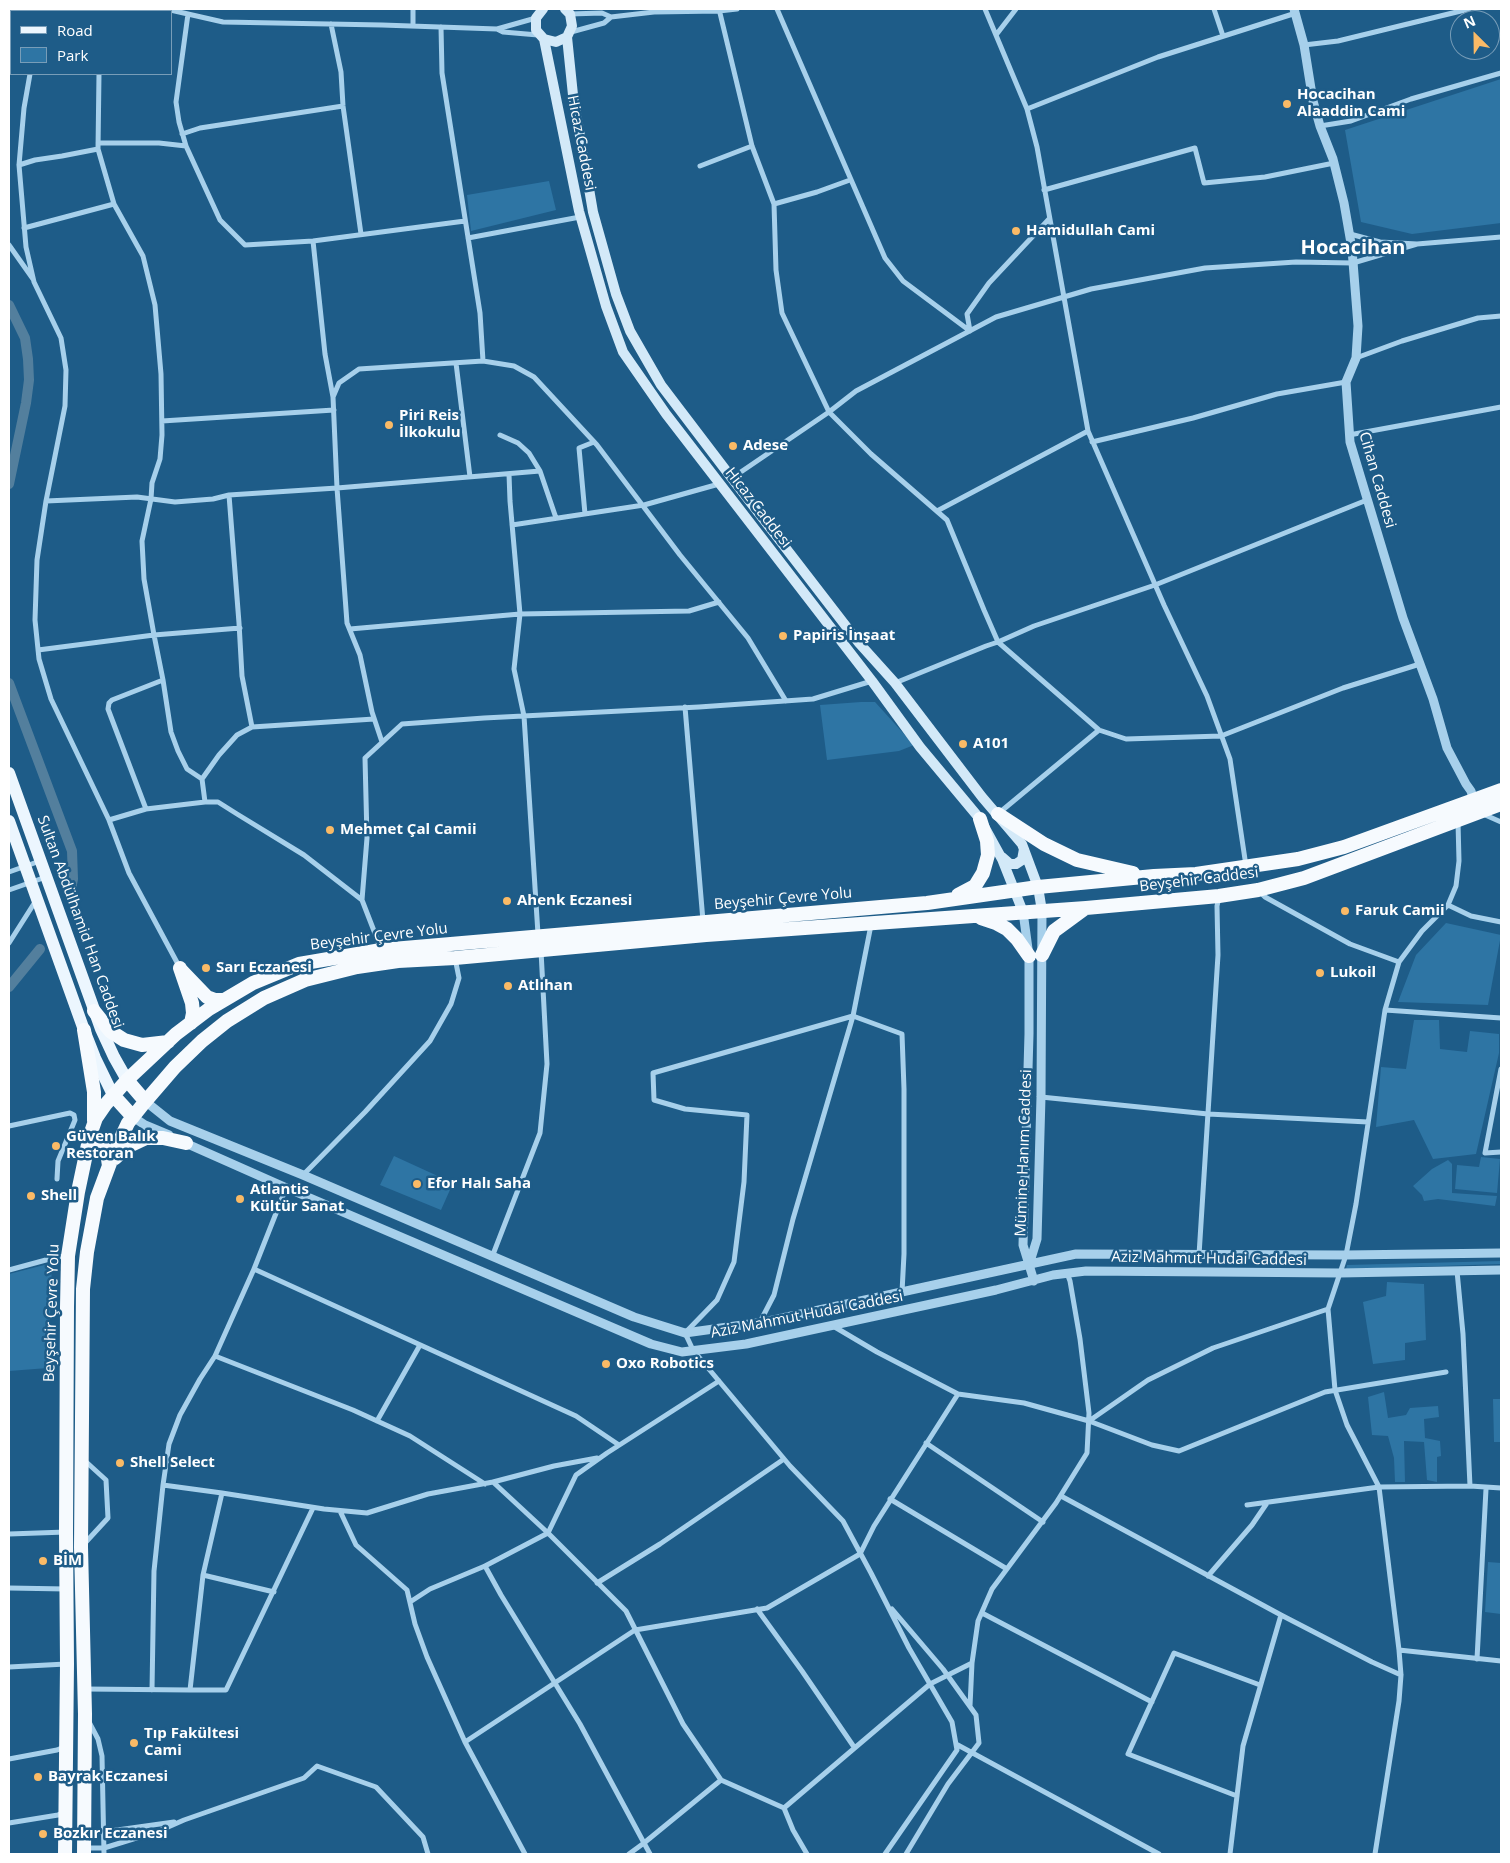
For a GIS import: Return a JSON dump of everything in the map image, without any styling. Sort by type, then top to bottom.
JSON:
[{"type":"highway","name":"Beyşehir Caddesi","points":[[976,916],[1219,896],[1258,890],[1304,878],[1458,821],[1501,790]]},
{"type":"highway","name":"Beyşehir Caddesi","points":[[1038,887],[1196,874],[1298,859],[1477,807],[1501,804]]},
{"type":"highway","points":[[998,814],[1044,844],[1077,860],[1108,868],[1154,876]]},
{"type":"highway","points":[[949,899],[975,886],[983,873],[988,855],[980,819]]},
{"type":"highway","name":"Beyşehir Çevre Yolu","points":[[84,1851],[85,1714],[81,1547],[83,1289],[97,1198],[110,1164],[128,1123],[175,1067],[226,1021],[264,998],[305,980],[358,967],[398,961],[455,958],[540,944],[703,923],[927,903],[1038,887]]},
{"type":"highway","points":[[976,916],[996,923],[1007,930],[1035,956],[1054,931],[1086,908]]},
{"type":"highway","name":"Beyşehir Çevre Yolu","points":[[65,1854],[68,1664],[66,1532],[68,1256],[86,1156],[96,1118],[127,1080],[191,1023],[224,1000],[253,983],[299,964],[381,950],[706,935],[976,916]]},
{"type":"highway","points":[[180,968],[207,997],[214,1000],[224,1000]]},
{"type":"highway","points":[[180,968],[192,1003],[191,1023]]},
{"type":"highway","points":[[94,1010],[110,1031],[124,1040],[142,1045],[168,1042]]},
{"type":"highway","points":[[84,1030],[94,1092],[94,1125]]},
{"type":"highway","points":[[154,1055],[152,1067],[154,1074],[164,1074],[175,1067]]},
{"type":"highway","points":[[127,1080],[145,1101]]},
{"type":"highway","points":[[113,1095],[133,1117]]},
{"type":"highway","points":[[110,1164],[127,1147],[146,1138],[163,1138],[186,1143]]},
{"type":"highway","points":[[86,1156],[92,1149],[104,1148],[110,1164]]},
{"type":"main road","name":"Hicaz Caddesi","points":[[567,10],[572,20],[569,35],[573,95],[593,212],[616,294],[630,331],[661,385],[859,643],[894,683],[1024,848],[1038,887],[1042,911]]},
{"type":"main road","name":"Hicaz Caddesi","points":[[539,12],[535,24],[542,37],[580,217],[606,306],[623,352],[666,414],[872,681],[920,747],[980,819],[1001,856],[1024,912]]},
{"type":"main road","points":[[542,37],[556,42],[569,35]]},
{"type":"main road","name":"Sultan Abdülhamid Han Caddesi","points":[[9,773],[94,1010],[114,1057],[127,1080]]},
{"type":"main road","points":[[10,830],[84,1030],[113,1095]]},
{"type":"main road","points":[[1001,856],[1010,864],[1016,864],[1022,860],[1024,848]]},
{"type":"street","points":[[413,9],[413,26]]},
{"type":"street","points":[[567,10],[602,13],[611,17],[654,12],[738,9]]},
{"type":"street","points":[[777,9],[885,258],[903,281],[970,331]]},
{"type":"street","points":[[984,9],[1027,109],[1037,147],[1088,431],[1155,585],[1207,696],[1230,759],[1246,868]]},
{"type":"street","points":[[996,35],[1016,9]]},
{"type":"street","points":[[1214,9],[1223,36]]},
{"type":"street","points":[[1304,45],[1338,41],[1469,9]]},
{"type":"street","points":[[172,10],[223,22],[497,29],[539,12]]},
{"type":"street","points":[[720,10],[752,146],[774,204],[776,270],[782,313],[829,412],[871,454],[947,520],[998,642],[1099,730],[1126,739],[1221,736],[1343,688],[1420,664]]},
{"type":"street","points":[[1027,109],[1158,56],[1295,11]]},
{"type":"street","name":"Cihan Caddesi","points":[[1295,11],[1304,45],[1313,101],[1334,163],[1350,234],[1358,326],[1356,358],[1346,382],[1348,435],[1403,618],[1432,699],[1447,748],[1466,784],[1472,791],[1477,807]]},
{"type":"street","points":[[188,14],[176,102],[182,134],[220,220],[245,245],[313,240],[465,221]]},
{"type":"street","points":[[569,35],[604,23],[611,17]]},
{"type":"street","points":[[331,24],[340,72],[361,234]]},
{"type":"street","points":[[440,27],[442,73],[480,313],[483,361]]},
{"type":"street","points":[[497,29],[503,32],[542,37]]},
{"type":"street","points":[[1320,126],[1351,121],[1412,99],[1501,73]]},
{"type":"street","points":[[30,75],[24,108],[19,165],[26,247],[34,282]]},
{"type":"street","points":[[99,75],[98,146],[114,204],[143,256],[155,305],[161,374],[162,421],[160,459],[152,483],[151,499],[142,541],[144,578],[171,732],[187,769],[202,780]]},
{"type":"street","points":[[182,134],[200,128],[343,106]]},
{"type":"street","points":[[19,165],[98,146],[159,143],[186,146]]},
{"type":"street","points":[[700,166],[752,146]]},
{"type":"street","points":[[1044,190],[1195,148],[1204,183],[1265,177],[1334,163]]},
{"type":"street","points":[[774,204],[817,192],[850,180]]},
{"type":"street","points":[[24,228],[114,204]]},
{"type":"street","points":[[468,238],[580,217]]},
{"type":"street","points":[[970,331],[967,314],[989,282],[1049,219]]},
{"type":"street","points":[[1350,234],[1380,242],[1418,244],[1501,237]]},
{"type":"street","points":[[313,240],[325,354],[333,397],[347,623],[360,655],[374,719],[382,742]]},
{"type":"street","points":[[732,478],[829,412],[856,391],[996,317],[1091,289],[1205,268],[1296,262],[1353,263],[1418,244]]},
{"type":"street","points":[[9,245],[34,282],[61,338],[66,370],[65,406],[46,501],[37,560],[35,620],[38,650],[51,699],[109,820],[136,888],[180,968]]},
{"type":"street","points":[[1356,358],[1402,341],[1478,318],[1501,316]]},
{"type":"street","points":[[333,397],[339,383],[360,369],[483,361],[514,366],[534,377],[594,442],[644,505],[680,555],[748,638],[786,701]]},
{"type":"street","points":[[456,362],[470,477]]},
{"type":"street","points":[[1092,442],[1193,418],[1278,394],[1346,382]]},
{"type":"street","points":[[1348,435],[1501,407]]},
{"type":"street","points":[[162,421],[334,410]]},
{"type":"street","points":[[937,511],[1088,431]]},
{"type":"street","points":[[500,436],[518,443],[529,453],[540,472],[556,518]]},
{"type":"street","points":[[585,514],[579,448],[594,442]]},
{"type":"street","points":[[46,501],[137,497],[176,502],[213,499],[229,495],[540,472]]},
{"type":"street","points":[[492,1257],[540,1133],[547,1064],[524,716],[514,669],[520,614],[509,474]]},
{"type":"street","points":[[512,525],[644,505],[720,484]]},
{"type":"street","points":[[229,495],[242,676],[252,727]]},
{"type":"street","points":[[894,683],[1034,626],[1155,585],[1367,500]]},
{"type":"street","points":[[350,629],[520,614],[689,611],[718,602]]},
{"type":"street","points":[[38,650],[154,635],[240,628]]},
{"type":"street","points":[[146,809],[108,709],[108,703],[163,680]]},
{"type":"street","points":[[381,950],[362,900],[367,838],[365,758],[402,724],[813,699],[872,681]]},
{"type":"street","points":[[685,707],[703,923]]},
{"type":"street","points":[[205,802],[202,780],[219,755],[237,735],[252,727],[374,719]]},
{"type":"street","points":[[998,814],[1099,730]]},
{"type":"street","points":[[109,820],[146,809],[218,802],[304,855],[362,900]]},
{"type":"street","points":[[1477,807],[1501,822]]},
{"type":"street","points":[[1375,1854],[1399,1701],[1401,1675],[1399,1650],[1378,1487],[1347,1426],[1334,1390],[1328,1309],[1346,1255],[1356,1204],[1385,1010],[1399,962],[1422,931],[1448,905],[1456,886],[1459,861],[1458,821]]},
{"type":"street","points":[[9,872],[41,861]]},
{"type":"street","points":[[9,890],[46,877]]},
{"type":"street","points":[[1258,890],[1265,897],[1350,944],[1399,962]]},
{"type":"street","points":[[1199,1255],[1218,955],[1217,906],[1219,896]]},
{"type":"street","points":[[9,943],[36,900]]},
{"type":"street","points":[[1448,905],[1471,916],[1501,922]]},
{"type":"street","name":"Mümine Hanım Caddesi","points":[[1029,1265],[1023,1244],[1035,956],[1042,911]]},
{"type":"street","name":"Hicaz Caddesi","points":[[1024,912],[1035,956]]},
{"type":"street","points":[[760,1323],[774,1295],[793,1220],[853,1016],[871,924]]},
{"type":"street","name":"Mümine Hanım Caddesi","points":[[1029,1265],[1037,1239],[1041,1097],[1035,956]]},
{"type":"street","points":[[303,1175],[366,1112],[430,1041],[451,1004],[459,978],[455,958]]},
{"type":"street","points":[[1385,1010],[1501,1018]]},
{"type":"street","points":[[885,1854],[957,1750],[952,1722],[909,1648],[843,1521],[784,1459],[693,1350],[685,1333],[717,1300],[734,1262],[744,1182],[747,1116],[685,1108],[654,1100],[653,1073],[853,1016],[902,1034],[904,1254],[902,1292]]},
{"type":"street","points":[[1501,1069],[1485,1153],[1501,1152]]},
{"type":"street","points":[[1041,1097],[1208,1114],[1368,1122]]},
{"type":"street","name":"Aziz Mahmut Hudai Caddesi","points":[[145,1101],[170,1120],[634,1317],[685,1333],[760,1323],[1076,1254],[1346,1255],[1501,1253]]},
{"type":"street","points":[[9,1126],[70,1112],[74,1115],[75,1120],[58,1162],[57,1179]]},
{"type":"street","name":"Aziz Mahmut Hudai Caddesi","points":[[133,1117],[146,1125],[286,1188],[651,1344],[682,1352],[746,1344],[1086,1271],[1340,1274],[1501,1270]]},
{"type":"street","points":[[152,1690],[154,1571],[169,1444],[180,1415],[215,1356],[254,1269],[286,1188]]},
{"type":"street","points":[[9,1270],[57,1256],[68,1256]]},
{"type":"street","points":[[1029,1265],[1034,1281]]},
{"type":"street","points":[[254,1269],[576,1416],[619,1445]]},
{"type":"street","points":[[1457,1271],[1463,1343],[1470,1486]]},
{"type":"street","points":[[970,1707],[972,1663],[978,1621],[992,1589],[1043,1522],[1087,1453],[1089,1412],[1080,1339],[1070,1281],[1067,1274]]},
{"type":"street","points":[[1089,1421],[1148,1380],[1213,1348],[1328,1309]]},
{"type":"street","points":[[833,1325],[877,1352],[958,1394],[1024,1403],[1089,1421],[1152,1445],[1179,1451],[1325,1392],[1446,1372]]},
{"type":"street","points":[[377,1421],[420,1344]]},
{"type":"street","points":[[215,1356],[410,1436],[485,1484]]},
{"type":"street","points":[[410,1602],[430,1589],[485,1566],[548,1533],[576,1475],[599,1458],[719,1381]]},
{"type":"street","points":[[465,1742],[635,1630],[767,1608],[860,1554],[890,1499],[958,1394]]},
{"type":"street","points":[[926,1443],[1043,1522]]},
{"type":"street","points":[[81,1547],[108,1518],[106,1480],[82,1458]]},
{"type":"street","points":[[163,1485],[313,1508],[368,1513],[428,1494],[485,1484],[554,1466],[599,1458]]},
{"type":"street","points":[[597,1582],[660,1544],[784,1459]]},
{"type":"street","points":[[493,1482],[548,1533],[626,1611],[682,1724],[721,1780],[784,1808],[793,1830],[807,1854]]},
{"type":"street","points":[[1247,1506],[1378,1487],[1470,1486],[1501,1488]]},
{"type":"street","points":[[1477,1659],[1486,1488]]},
{"type":"street","points":[[190,1690],[203,1575],[222,1493]]},
{"type":"street","points":[[1061,1496],[1281,1616],[1401,1675]]},
{"type":"street","points":[[890,1499],[1007,1569]]},
{"type":"street","points":[[1208,1576],[1252,1526],[1267,1503]]},
{"type":"street","points":[[84,1689],[226,1690],[313,1508]]},
{"type":"street","points":[[340,1511],[356,1545],[407,1590],[427,1657],[465,1742],[524,1854]]},
{"type":"street","points":[[9,1534],[66,1532]]},
{"type":"street","points":[[485,1566],[580,1724],[650,1854]]},
{"type":"street","points":[[203,1575],[274,1592]]},
{"type":"street","points":[[9,1588],[68,1589]]},
{"type":"street","points":[[886,1602],[948,1676],[976,1715],[979,1743],[948,1784],[906,1854]]},
{"type":"street","points":[[757,1610],[854,1747]]},
{"type":"street","points":[[982,1613],[1152,1702]]},
{"type":"street","points":[[1230,1854],[1243,1746],[1281,1616]]},
{"type":"street","points":[[1399,1650],[1501,1660]]},
{"type":"street","points":[[1237,1796],[1128,1754],[1174,1653],[1260,1686]]},
{"type":"street","points":[[784,1808],[930,1684],[972,1663]]},
{"type":"street","points":[[9,1667],[68,1664]]},
{"type":"street","points":[[85,1714],[98,1739],[102,1756],[104,1854]]},
{"type":"street","points":[[956,1744],[1052,1798],[1159,1854]]},
{"type":"street","points":[[9,1759],[57,1750],[66,1746]]},
{"type":"street","points":[[84,1851],[104,1848],[159,1831],[184,1820],[304,1778],[317,1766],[376,1787],[423,1837],[428,1854]]},
{"type":"street","points":[[629,1854],[721,1780]]},
{"type":"street","points":[[9,1822],[58,1815],[65,1811]]},
{"type":"street","points":[[85,1829],[103,1832],[184,1820]]},
{"type":"green space","points":[[1501,79],[1501,223],[1412,234],[1361,222],[1345,130]]},
{"type":"green space","points":[[549,181],[556,210],[471,231],[467,195]]},
{"type":"green space","points":[[875,702],[914,745],[899,751],[827,760],[820,705]]},
{"type":"green space","points":[[1446,923],[1501,935],[1488,1005],[1398,1002],[1416,955]]},
{"type":"green space","points":[[1414,1020],[1439,1020],[1440,1049],[1467,1052],[1470,1031],[1499,1034],[1499,1053],[1476,1154],[1433,1159],[1414,1120],[1376,1127],[1381,1067],[1406,1069]]},
{"type":"green space","name":"Efor Halı Saha","points":[[394,1156],[453,1183],[441,1210],[380,1185]]},
{"type":"green space","points":[[1481,1157],[1500,1159],[1497,1193],[1455,1189],[1457,1165],[1479,1167]]},
{"type":"green space","points":[[1448,1160],[1452,1164],[1452,1193],[1497,1196],[1495,1206],[1438,1199],[1424,1201],[1422,1195],[1413,1186],[1432,1169]]},
{"type":"green space","points":[[1501,1261],[1501,1264],[1346,1269],[1347,1265]]},
{"type":"green space","points":[[52,1263],[48,1368],[9,1371],[9,1274]]},
{"type":"green space","points":[[1387,1282],[1424,1284],[1426,1340],[1405,1343],[1405,1360],[1373,1364],[1363,1302],[1386,1296]]},
{"type":"green space","points":[[1384,1392],[1388,1418],[1406,1415],[1410,1408],[1438,1406],[1439,1417],[1424,1419],[1425,1438],[1440,1441],[1441,1456],[1437,1457],[1437,1482],[1427,1480],[1424,1442],[1404,1441],[1405,1482],[1395,1482],[1394,1458],[1388,1436],[1372,1435],[1368,1397]]},
{"type":"green space","points":[[1493,1399],[1501,1399],[1501,1442],[1494,1442]]},
{"type":"green space","points":[[1488,1562],[1501,1563],[1501,1614],[1485,1612]]},
{"type":"waterway","points":[[9,305],[25,338],[29,380],[9,484]]},
{"type":"waterway","points":[[9,683],[72,851],[73,879],[70,894]]},
{"type":"waterway","points":[[9,987],[40,949]]},
{"type":"place","name":"Hocacihan Alaaddin Cami","points":[[1287,104]]},
{"type":"place","name":"Hamidullah Cami","points":[[1016,231]]},
{"type":"place","name":"Piri Reis İlkokulu","points":[[389,425]]},
{"type":"place","name":"Adese","points":[[733,446]]},
{"type":"place","name":"Papiris İnşaat","points":[[783,636]]},
{"type":"place","name":"A101","points":[[963,744]]},
{"type":"place","name":"Mehmet Çal Camii","points":[[330,830]]},
{"type":"place","name":"Ahenk Eczanesi","points":[[507,901]]},
{"type":"place","name":"Faruk Camii","points":[[1345,911]]},
{"type":"place","name":"Sarı Eczanesi","points":[[206,968]]},
{"type":"place","name":"Lukoil","points":[[1320,973]]},
{"type":"place","name":"Atlıhan","points":[[508,986]]},
{"type":"place","name":"Güven Balık Restoran","points":[[56,1146]]},
{"type":"place","name":"Efor Halı Saha","points":[[417,1184]]},
{"type":"place","name":"Shell","points":[[31,1196]]},
{"type":"place","name":"Atlantis Kültür Sanat","points":[[240,1199]]},
{"type":"place","name":"Oxo Robotics","points":[[606,1364]]},
{"type":"place","name":"Shell Select","points":[[120,1463]]},
{"type":"place","name":"BİM","points":[[43,1561]]},
{"type":"place","name":"Tıp Fakültesi Cami","points":[[134,1743]]},
{"type":"place","name":"Bayrak Eczanesi","points":[[38,1777]]},
{"type":"place","name":"Bozkır Eczanesi","points":[[43,1834]]},
{"type":"district","name":"Hocacihan","points":[[1353,248]]}]
